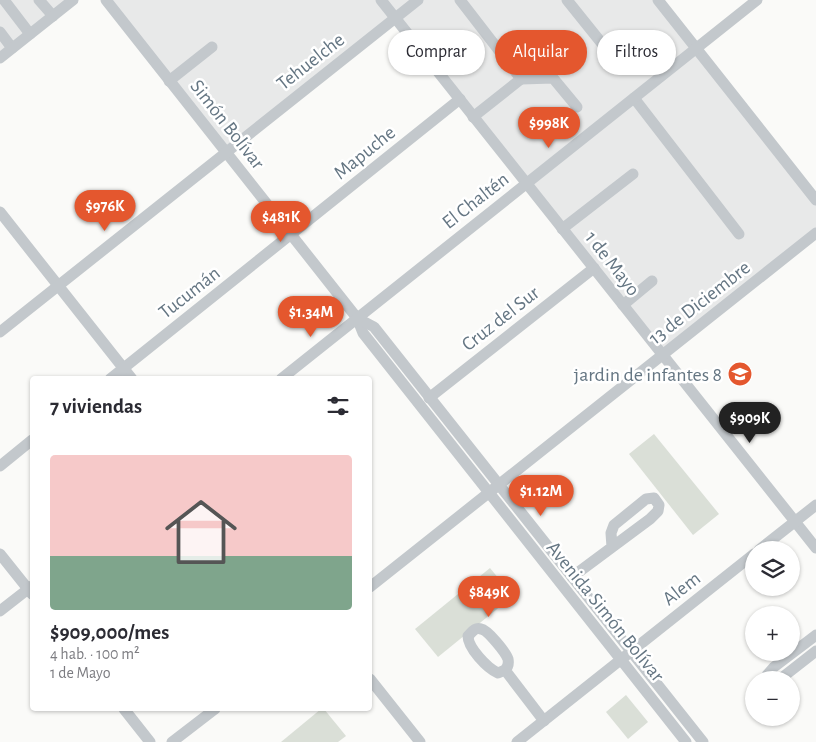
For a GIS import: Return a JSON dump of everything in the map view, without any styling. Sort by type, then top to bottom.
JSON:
[{"type":"street","points":[[4,0],[30,34]]},
{"type":"street","points":[[38,0],[53,16]]},
{"type":"street","points":[[0,58],[73,0]]},
{"type":"street","name":"1 de Mayo","points":[[381,0],[816,548]]},
{"type":"street","name":"Tehuelche","points":[[0,332],[418,0]]},
{"type":"street","points":[[460,0],[521,79]]},
{"type":"street","points":[[567,0],[597,37]]},
{"type":"street","points":[[658,0],[816,200]]},
{"type":"street","name":"El Chaltén","points":[[285,376],[757,0]]},
{"type":"street","name":"Simón Bolívar","points":[[108,1],[357,318]]},
{"type":"street","points":[[0,32],[12,48]]},
{"type":"street","points":[[169,81],[212,47]]},
{"type":"street","points":[[473,117],[521,79],[553,78],[577,108]]},
{"type":"street","points":[[634,98],[739,234]]},
{"type":"street","name":"Mapuche","points":[[291,235],[460,99]]},
{"type":"street","points":[[562,229],[633,174]]},
{"type":"street","points":[[0,212],[130,376]]},
{"type":"street","name":"13 de Diciembre","points":[[372,585],[816,233]]},
{"type":"street","name":"Tucumán","points":[[114,376],[291,235]]},
{"type":"street","name":"Cruz del Sur","points":[[429,398],[594,268]]},
{"type":"street","points":[[623,305],[652,281]]},
{"type":"street","name":"Avenida Simón Bolívar","points":[[357,318],[374,327],[703,742]]},
{"type":"street","name":"Avenida Simón Bolívar","points":[[357,318],[363,334],[686,742]]},
{"type":"street","points":[[0,466],[30,442]]},
{"type":"street","points":[[572,577],[650,519],[658,511],[659,505],[654,498],[646,499],[614,525],[611,533],[612,547]]},
{"type":"street","points":[[771,541],[816,505]]},
{"type":"street","points":[[0,554],[30,589]]},
{"type":"street","name":"Alem","points":[[517,742],[745,561]]},
{"type":"street","points":[[0,611],[30,591]]},
{"type":"street","points":[[770,671],[816,635]]},
{"type":"street","points":[[790,671],[816,651]]},
{"type":"street","points":[[505,670],[544,721]]},
{"type":"street","points":[[372,682],[420,742]]},
{"type":"street","points":[[126,711],[150,742]]},
{"type":"street","points":[[172,742],[212,711]]},
{"type":"shaded area","points":[[0,0],[73,0],[0,58]]},
{"type":"shaded area","points":[[106,0],[658,0],[816,200],[816,233],[663,355],[440,75],[485,75],[485,30],[405,30],[395,18],[226,152]]},
{"type":"shaded area","points":[[654,434],[719,514],[693,535],[629,454]]},
{"type":"shaded area","points":[[490,568],[513,596],[438,657],[415,629]]},
{"type":"shaded area","points":[[626,695],[648,722],[628,739],[606,712]]},
{"type":"shaded area","points":[[319,711],[326,711],[346,736],[338,742],[281,742]]},
{"type":"place","name":"jardin de infantes 8","points":[[740,374]]}]
